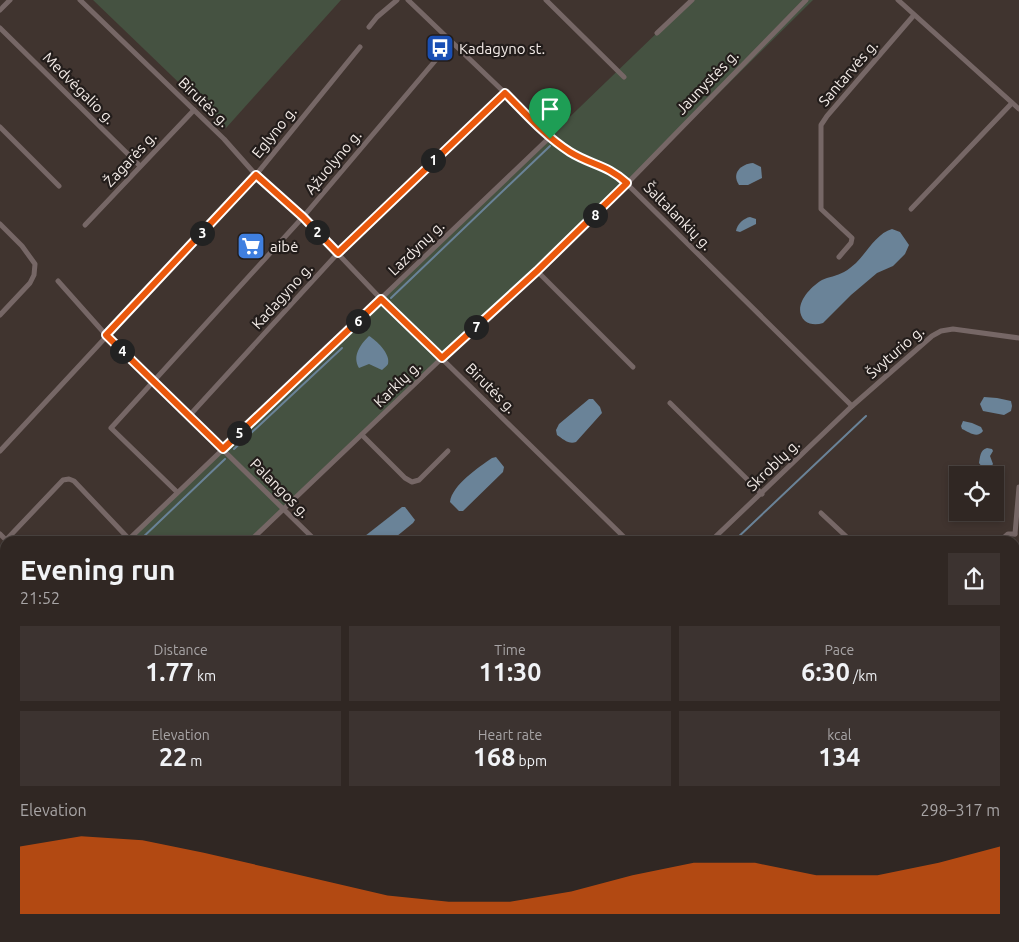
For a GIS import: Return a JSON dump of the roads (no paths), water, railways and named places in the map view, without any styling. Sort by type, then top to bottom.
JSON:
[{"type":"street","points":[[0,10],[10,0]]},
{"type":"street","name":"Birutės g.","points":[[80,0],[224,139],[256,175],[303,217],[381,299],[623,536]]},
{"type":"street","points":[[369,27],[396,0]]},
{"type":"street","name":"Šaltalankių g.","points":[[408,0],[549,138],[572,154],[600,165],[618,175],[627,183],[852,406]]},
{"type":"street","points":[[546,0],[624,77]]},
{"type":"street","points":[[657,33],[692,0]]},
{"type":"street","name":"Jaunystės g.","points":[[627,183],[806,0]]},
{"type":"street","points":[[898,0],[1019,109]]},
{"type":"street","name":"Santarvės g.","points":[[838,257],[851,243],[852,238],[821,209],[821,125],[832,109],[914,15]]},
{"type":"street","name":"Medvėgalio g.","points":[[0,28],[140,166]]},
{"type":"street","name":"Ąžuolyno g.","points":[[177,492],[111,428],[303,217],[451,42]]},
{"type":"street","name":"Eglyno g.","points":[[0,451],[256,175],[360,46]]},
{"type":"street","name":"Kadagyno g.","points":[[189,416],[338,253],[505,93]]},
{"type":"street","points":[[911,209],[1012,103]]},
{"type":"street","name":"Žagarės g.","points":[[85,225],[194,110]]},
{"type":"street","points":[[0,127],[59,186]]},
{"type":"street","name":"Lazdynų g.","points":[[132,536],[549,138]]},
{"type":"street","name":"Karklų g.","points":[[255,536],[442,358],[537,271],[627,183]]},
{"type":"street","points":[[0,224],[22,246],[35,264],[34,276],[30,282],[0,315]]},
{"type":"street","points":[[537,271],[633,367]]},
{"type":"street","name":"Palangos g.","points":[[58,281],[106,335],[311,536]]},
{"type":"street","name":"Švyturio g.","points":[[852,406],[932,336],[942,331],[953,330],[1019,338]]},
{"type":"street","points":[[670,403],[762,494]]},
{"type":"street","name":"Skroblų g.","points":[[716,536],[852,406]]},
{"type":"street","points":[[362,435],[405,478],[412,482],[419,480],[448,451]]},
{"type":"street","points":[[12,536],[63,480],[69,479],[74,481],[124,536]]},
{"type":"street","points":[[1017,536],[1019,487]]},
{"type":"street","points":[[821,513],[846,536]]},
{"type":"water","points":[[753,163],[761,167],[762,178],[748,185],[739,185],[736,177],[738,170],[745,165]]},
{"type":"water","points":[[750,217],[756,219],[756,224],[740,232],[736,231],[741,222]]},
{"type":"water","points":[[892,229],[900,232],[909,245],[905,254],[893,266],[877,273],[851,295],[823,323],[814,324],[805,321],[801,316],[801,304],[812,287],[822,280],[847,270],[856,263],[882,234]]},
{"type":"water","points":[[369,336],[379,344],[387,356],[388,364],[382,370],[369,364],[359,368],[357,364],[358,351]]},
{"type":"water","points":[[984,397],[1011,401],[1011,411],[1004,415],[983,411],[980,404]]},
{"type":"water","points":[[589,399],[593,399],[600,407],[602,413],[576,442],[568,442],[557,435],[556,430],[559,424]]},
{"type":"water","points":[[963,421],[981,427],[983,431],[976,435],[967,432],[962,429]]},
{"type":"water","points":[[985,449],[992,449],[993,451],[990,456],[993,464],[992,466],[981,466],[979,463],[980,456]]},
{"type":"water","points":[[496,457],[504,467],[503,472],[463,511],[459,511],[450,502],[456,489],[474,471]]},
{"type":"water","points":[[402,507],[405,507],[415,520],[397,536],[365,536]]},
{"type":"waterway","points":[[391,298],[550,146]]},
{"type":"waterway","points":[[234,449],[342,348]]},
{"type":"waterway","points":[[739,536],[866,416]]},
{"type":"waterway","points":[[144,536],[225,459]]},
{"type":"place","name":"Kadagyno st.","points":[[440,48]]},
{"type":"place","name":"aibė","points":[[251,246]]}]
